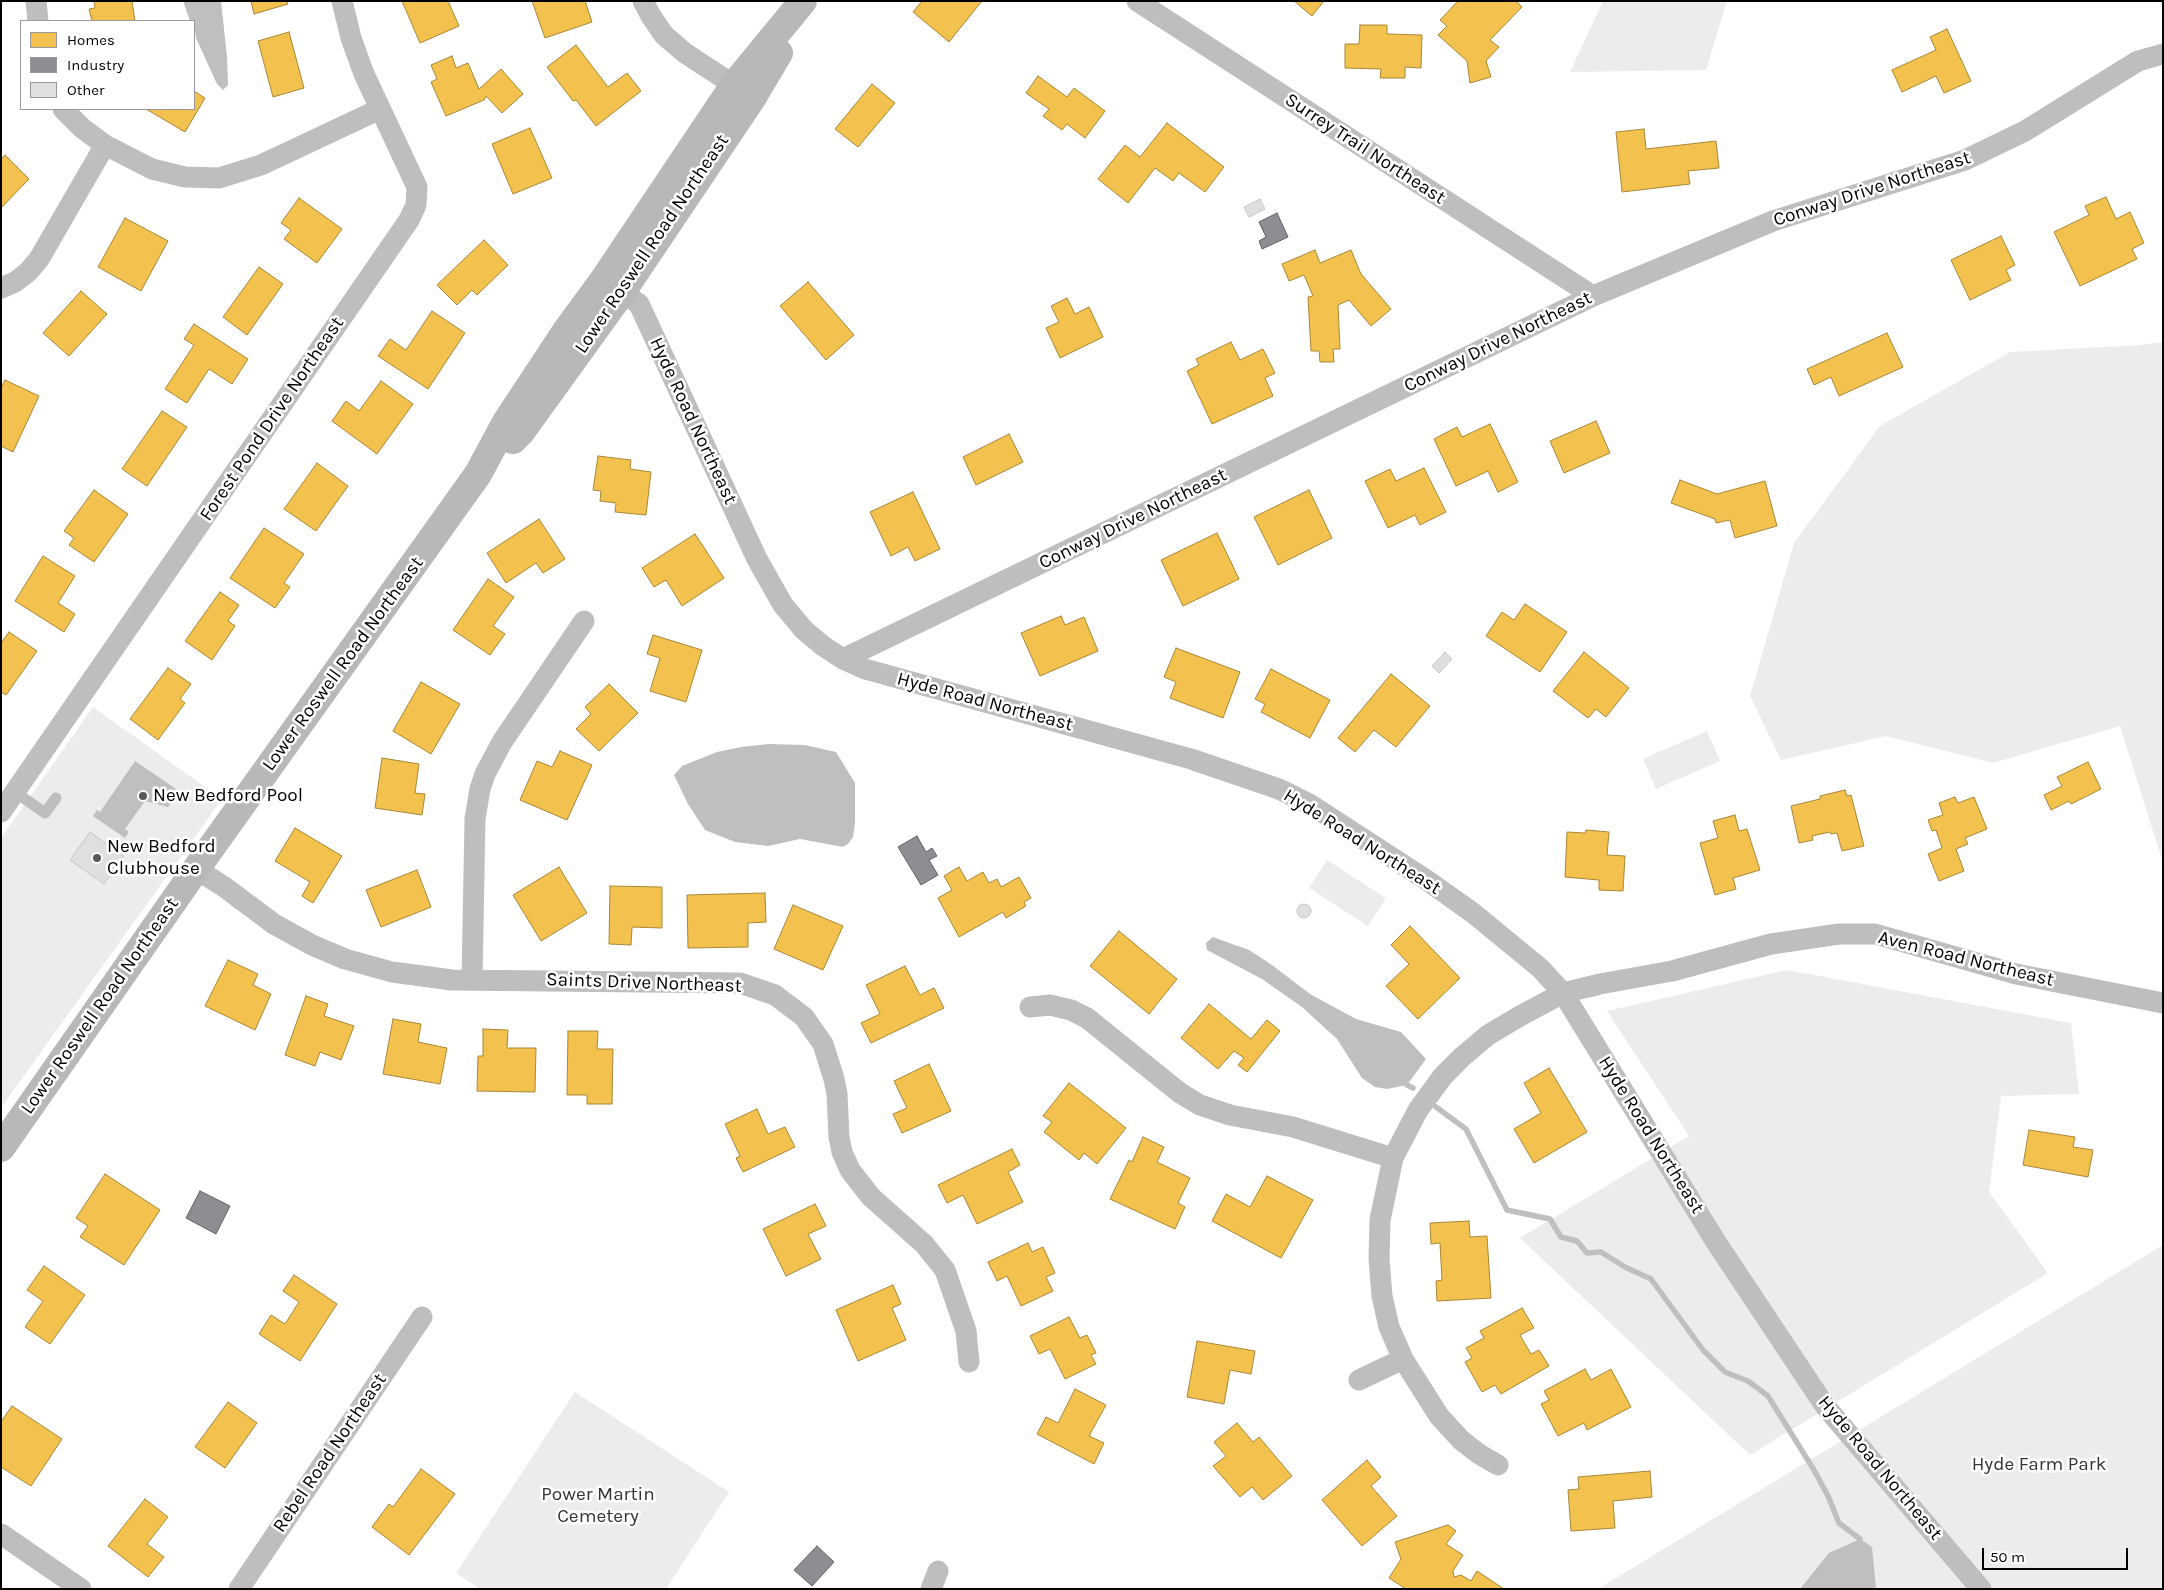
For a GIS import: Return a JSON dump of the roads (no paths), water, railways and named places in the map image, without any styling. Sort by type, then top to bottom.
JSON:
[{"type":"street","points":[[36,1],[38,20]]},
{"type":"street","name":"Forest Pond Drive Northeast","points":[[1,812],[408,220],[416,205],[417,187],[364,74],[351,38],[342,1]]},
{"type":"street","points":[[643,1],[664,35],[685,53],[744,91]]},
{"type":"street","name":"Lower Roswell Road Northeast","points":[[4,1138],[478,474],[521,432],[613,285],[803,1]]},
{"type":"street","name":"Lower Roswell Road Northeast","points":[[744,91],[809,1]]},
{"type":"street","name":"Surrey Trail Northeast","points":[[1137,1],[1593,296]]},
{"type":"street","name":"Conway Drive Northeast","points":[[843,660],[1593,296],[1773,221],[1965,160],[2025,131],[2138,61],[2163,54]]},
{"type":"street","points":[[64,110],[82,128],[105,145],[152,169],[184,177],[219,178],[261,165],[380,109]]},
{"type":"street","points":[[1,288],[15,282],[28,272],[38,259],[105,145]]},
{"type":"street","name":"Hyde Road Northeast","points":[[613,285],[639,304],[757,560],[783,604],[804,630],[823,646],[843,660],[865,669],[1191,759],[1279,789],[1310,805],[1398,861],[1474,913],[1540,968],[1564,993],[1716,1242],[1825,1406],[1981,1589]]},
{"type":"street","points":[[472,980],[476,819],[480,789],[488,767],[502,742],[584,621]]},
{"type":"street","name":"Saints Drive Northeast","points":[[196,869],[274,924],[329,953],[360,964],[392,972],[432,978],[472,980],[740,983],[775,995],[804,1017],[823,1044],[830,1062],[837,1094],[839,1136],[842,1152],[850,1170],[871,1198],[924,1244],[945,1270],[966,1331],[969,1362]]},
{"type":"street","name":"Aven Road Northeast","points":[[1498,1465],[1479,1454],[1461,1440],[1439,1416],[1402,1359],[1389,1327],[1382,1296],[1379,1259],[1380,1220],[1393,1158],[1428,1095],[1462,1057],[1488,1036],[1520,1016],[1564,993],[1600,984],[1672,971],[1771,944],[1839,934],[1875,934],[2016,974],[2163,1003]]},
{"type":"street","points":[[1030,1007],[1050,1005],[1071,1010],[1087,1018],[1180,1093],[1200,1105],[1230,1115],[1293,1127],[1393,1158]]},
{"type":"street","name":"Rebel Road Northeast","points":[[239,1589],[422,1317]]},
{"type":"street","points":[[1359,1380],[1402,1359]]},
{"type":"street","points":[[1,1534],[81,1589]]},
{"type":"lane","points":[[16,792],[45,812],[56,798]]},
{"type":"waterway","points":[[1407,1085],[1413,1088]]},
{"type":"waterway","points":[[1436,1107],[1466,1129],[1507,1210],[1550,1219],[1561,1237],[1577,1241],[1587,1253],[1601,1252],[1625,1267],[1651,1279],[1703,1350],[1725,1372],[1748,1381],[1768,1396],[1814,1470],[1828,1496],[1839,1523],[1860,1539]]},
{"type":"place","name":"New Bedford Pool","points":[[143,796]]},
{"type":"place","name":"New Bedford Clubhouse","points":[[97,858]]},
{"type":"park label","name":"Hyde Farm Park","points":[[2039,1465]]},
{"type":"park label","name":"Power Martin Cemetery","points":[[598,1506]]}]
